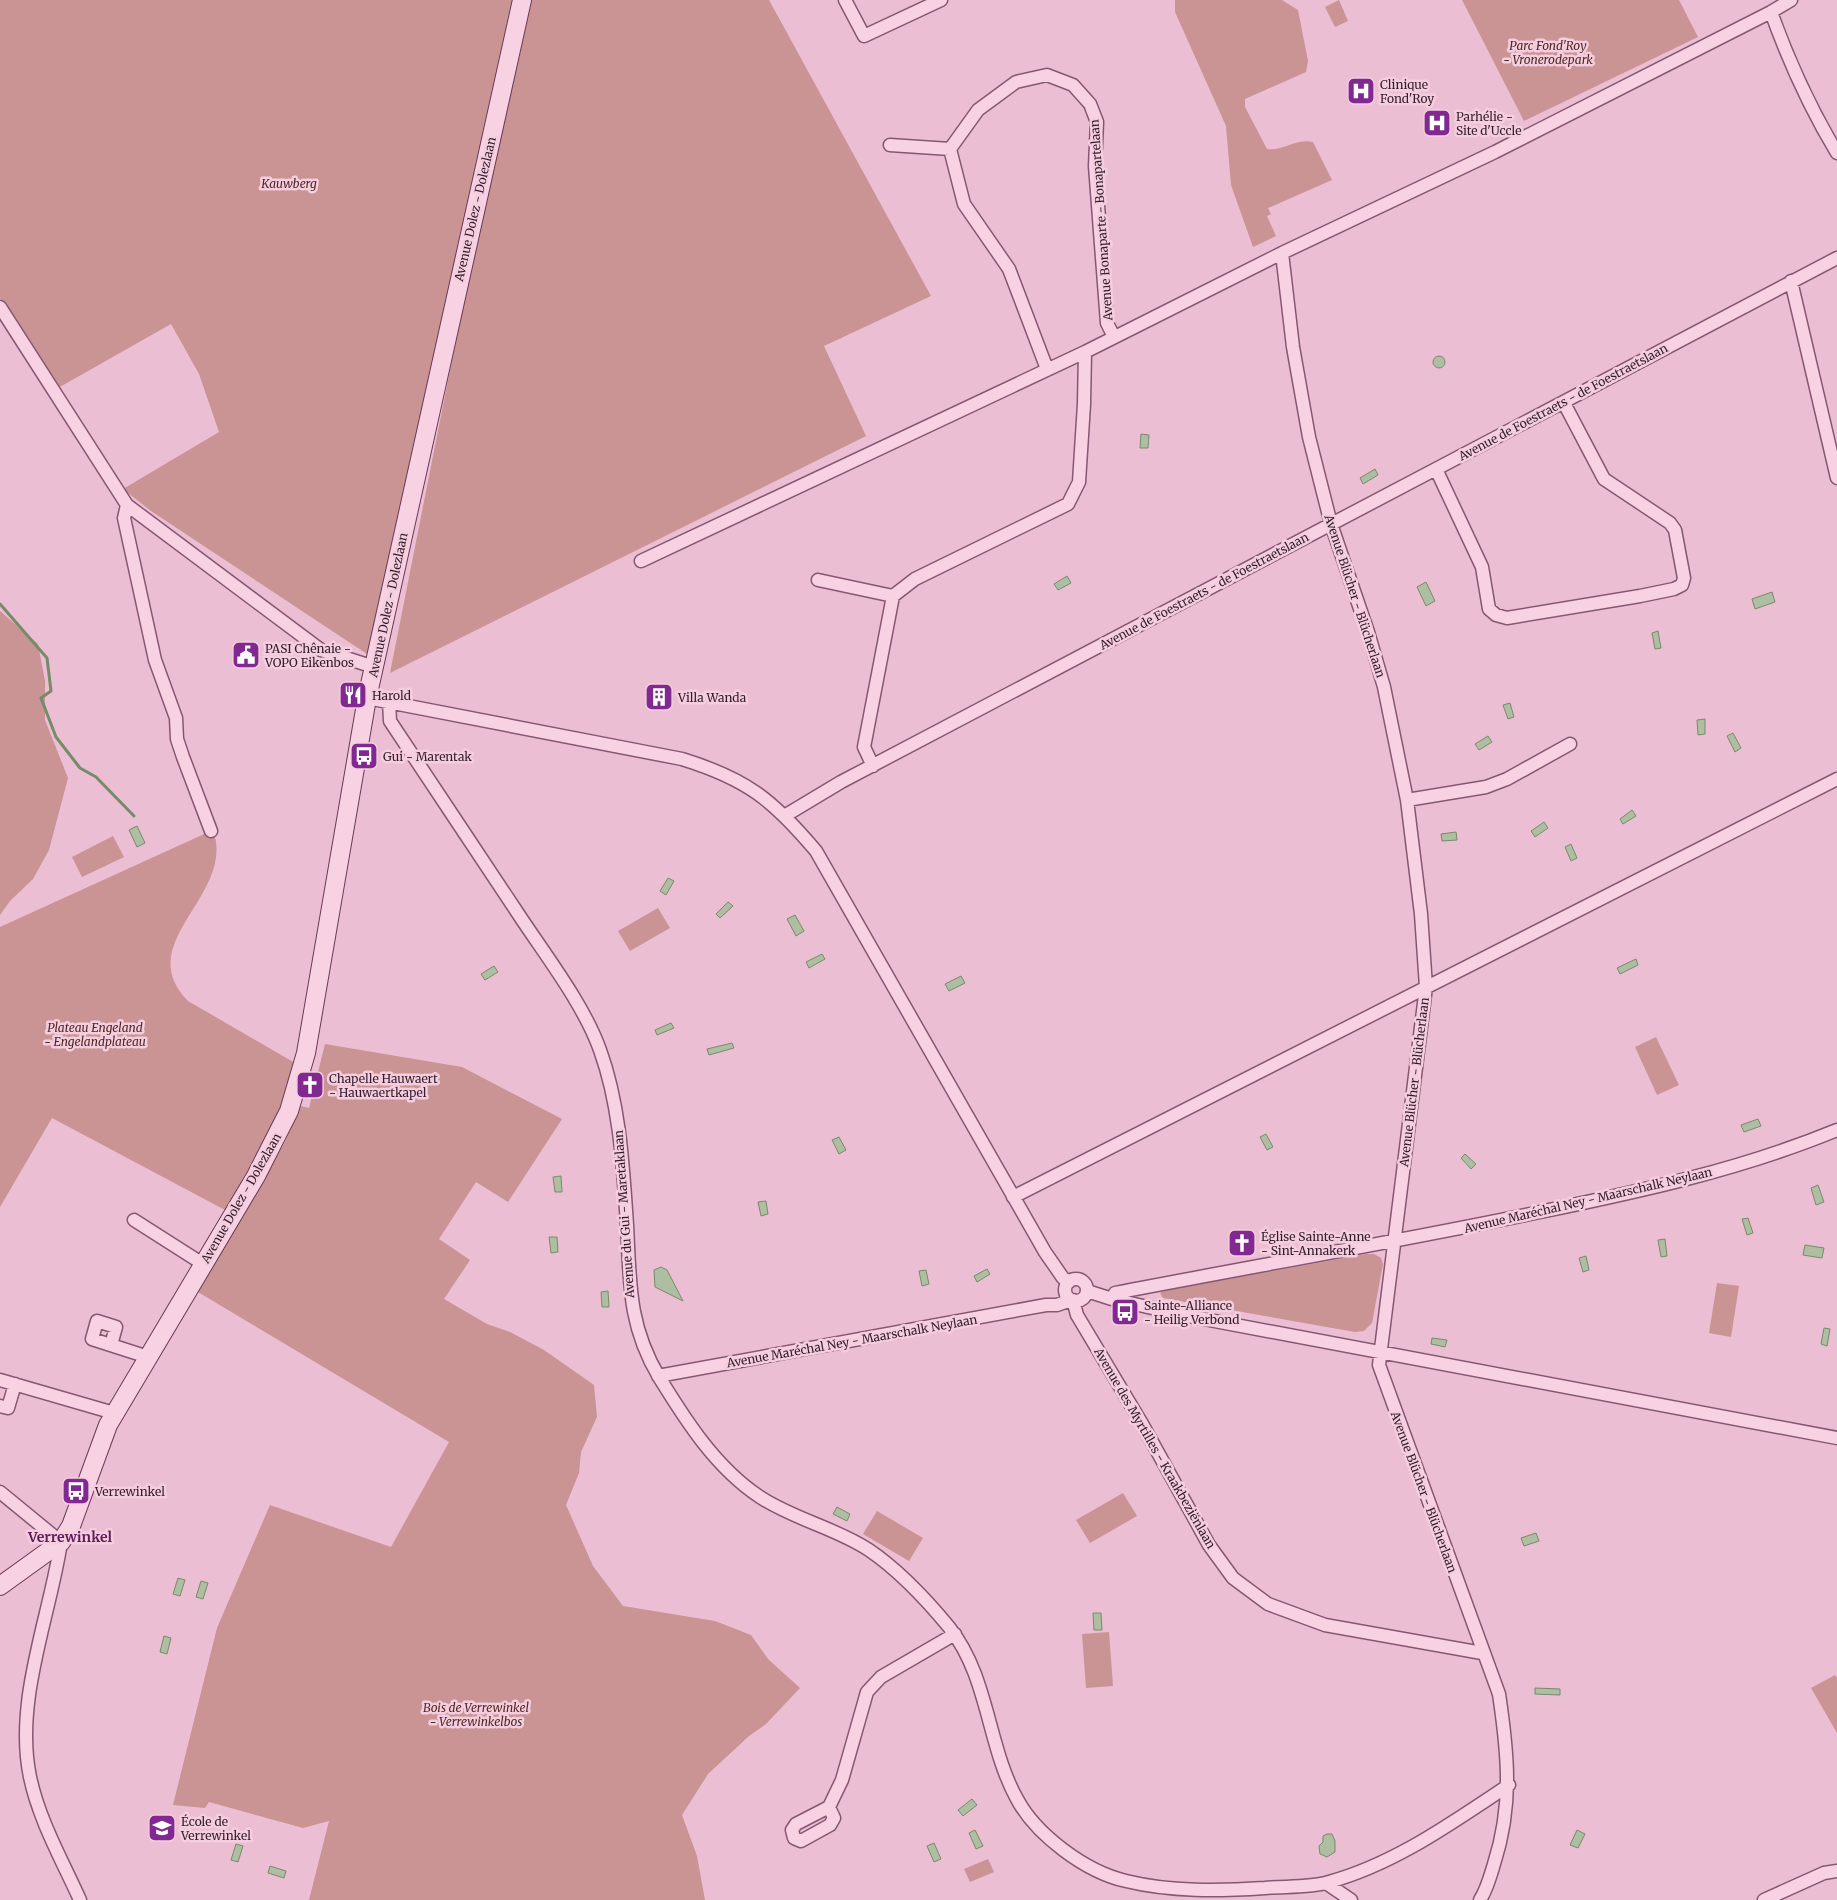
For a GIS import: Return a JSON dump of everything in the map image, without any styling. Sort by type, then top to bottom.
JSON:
[{"type":"street","name":"Avenue Dolez - Dolezlaan","points":[[80,1900],[39,1807],[27,1762],[27,1715],[36,1659],[62,1542],[71,1526],[100,1443],[114,1413],[277,1137],[296,1090],[314,1014],[367,698],[522,0]]},
{"type":"street","points":[[845,0],[864,36],[941,0]]},
{"type":"street","points":[[641,561],[1085,352],[1282,253],[1495,152],[1771,12],[1789,0]]},
{"type":"street","points":[[1771,12],[1793,72],[1815,117],[1837,153]]},
{"type":"street","name":"Avenue Bonaparte - Bonapartelaan","points":[[950,149],[978,110],[1016,82],[1047,75],[1073,84],[1090,104],[1097,122],[1096,166],[1107,323],[1114,337]]},
{"type":"street","points":[[890,145],[950,149],[964,204],[1009,269],[1047,369]]},
{"type":"street","name":"Avenue Blücher - Blücherlaan","points":[[1282,253],[1300,396],[1331,524],[1368,632],[1384,687],[1407,800],[1421,914],[1426,987],[1379,1352],[1379,1365],[1498,1694],[1507,1749],[1509,1784],[1502,1841],[1486,1890],[1480,1900]]},
{"type":"street","name":"Avenue de Foestraets - de Foestraetslaan","points":[[786,815],[873,766],[1837,258]]},
{"type":"street","points":[[1791,281],[1837,478]]},
{"type":"street","points":[[0,307],[127,505],[321,650],[374,667]]},
{"type":"street","points":[[873,766],[864,747],[893,596],[915,580],[1068,504],[1079,482],[1085,352]]},
{"type":"street","points":[[1436,469],[1482,567],[1489,609],[1496,615],[1507,618],[1640,596],[1674,589],[1682,585],[1684,578],[1675,530],[1670,523],[1604,479],[1564,402]]},
{"type":"street","points":[[127,505],[124,518],[155,660],[176,718],[180,748],[211,831]]},
{"type":"street","points":[[818,580],[893,596]]},
{"type":"street","points":[[367,698],[682,759],[712,768],[742,783],[786,815],[816,851],[1044,1252],[1075,1293],[1837,1438]]},
{"type":"street","name":"Avenue du Gui - Maretaklaan","points":[[389,702],[390,721],[571,993],[600,1047],[612,1088],[619,1133],[627,1224],[630,1296],[642,1344],[658,1376],[713,1456],[761,1498],[867,1549],[919,1590],[955,1634],[970,1660],[1002,1764],[1017,1800],[1038,1829],[1072,1857],[1122,1881],[1215,1896],[1326,1883],[1377,1864],[1437,1832],[1509,1784]]},
{"type":"street","points":[[1407,800],[1486,787],[1507,778],[1570,744]]},
{"type":"street","points":[[1013,1197],[1837,779]]},
{"type":"street","name":"Avenue Maréchal Ney - Maarschalk Neylaan","points":[[1112,1299],[1115,1293],[1124,1291],[1264,1264],[1394,1243],[1619,1196],[1705,1175],[1837,1130]]},
{"type":"street","points":[[134,1220],[203,1264]]},
{"type":"street","name":"Avenue Maréchal Ney - Maarschalk Neylaan","points":[[658,1376],[1046,1305],[1058,1305],[1075,1293]]},
{"type":"street","name":"Avenue des Myrtilles - Kraakbeziënlaan","points":[[1075,1293],[1083,1323],[1209,1545],[1233,1578],[1268,1604],[1324,1625],[1482,1652]]},
{"type":"street","points":[[111,1345],[148,1357]]},
{"type":"street","points":[[0,1380],[114,1413]]},
{"type":"street","points":[[0,1406],[8,1408],[15,1384]]},
{"type":"street","points":[[0,1492],[62,1542],[0,1586]]},
{"type":"street","points":[[829,1807],[842,1780],[867,1692],[881,1677],[955,1634]]},
{"type":"street","points":[[1764,1900],[1824,1873],[1837,1871]]},
{"type":"street","points":[[1326,1883],[1351,1900]]},
{"type":"green space","name":"Kauwberg","points":[[0,0],[517,0],[373,658],[151,511],[123,489],[219,432],[199,374],[171,324],[58,388],[0,298]]},
{"type":"green space","points":[[532,0],[769,0],[931,296],[824,346],[866,436],[390,673],[460,320]]},
{"type":"green space","points":[[1175,0],[1282,0],[1298,10],[1308,61],[1306,72],[1245,99],[1245,107],[1267,149],[1307,141],[1313,142],[1332,180],[1268,208],[1271,214],[1267,216],[1276,236],[1253,247],[1231,185],[1226,126],[1175,12]]},
{"type":"green space","points":[[1339,0],[1348,21],[1335,27],[1325,7]]},
{"type":"green space","name":"Parc Fond'Roy - Vronerodepark","points":[[1462,0],[1679,0],[1698,37],[1524,121]]},
{"type":"green space","points":[[0,611],[38,644],[45,681],[45,720],[68,778],[49,850],[33,879],[10,901],[0,915]]},
{"type":"green space","name":"Plateau Engeland - Engelandplateau","points":[[213,830],[216,854],[211,876],[177,938],[171,959],[173,979],[188,1001],[295,1063],[285,1102],[268,1140],[225,1210],[52,1118],[0,1207],[0,927]]},
{"type":"green space","points":[[113,836],[124,857],[82,877],[72,857]]},
{"type":"green space","points":[[658,908],[670,928],[630,951],[618,931]]},
{"type":"green space","points":[[1656,1037],[1679,1085],[1657,1095],[1635,1047]]},
{"type":"green space","name":"Bois de Verrewinkel - Verrewinkelbos","points":[[325,1044],[462,1067],[562,1119],[508,1202],[476,1182],[439,1239],[470,1260],[444,1299],[487,1324],[510,1332],[544,1350],[594,1385],[597,1417],[581,1452],[579,1473],[566,1505],[593,1566],[623,1606],[715,1621],[751,1635],[768,1659],[800,1688],[766,1724],[749,1736],[708,1774],[682,1815],[697,1856],[705,1900],[309,1900],[329,1821],[303,1828],[209,1802],[205,1808],[173,1805],[217,1628],[270,1505],[391,1547],[449,1442],[198,1292],[285,1142],[301,1106],[309,1108]]},
{"type":"green space","points":[[1374,1254],[1381,1258],[1383,1264],[1372,1323],[1364,1331],[1355,1332],[1163,1298],[1160,1293],[1163,1291]]},
{"type":"green space","points":[[1717,1283],[1739,1286],[1731,1337],[1709,1333]]},
{"type":"green space","points":[[1123,1493],[1137,1516],[1090,1543],[1076,1520]]},
{"type":"green space","points":[[877,1511],[923,1538],[909,1561],[863,1534]]},
{"type":"green space","points":[[1109,1632],[1113,1686],[1086,1688],[1082,1634]]},
{"type":"green space","points":[[1835,1675],[1837,1678],[1837,1733],[1811,1688]]},
{"type":"green space","points":[[988,1859],[994,1872],[970,1882],[964,1869]]},
{"type":"shaded area","points":[[1439,356],[1445,362],[1439,368],[1433,362]]},
{"type":"shaded area","points":[[1141,434],[1149,435],[1148,448],[1140,448]]},
{"type":"shaded area","points":[[1375,469],[1378,475],[1363,484],[1360,478]]},
{"type":"shaded area","points":[[1067,576],[1071,583],[1058,590],[1054,584]]},
{"type":"shaded area","points":[[1426,582],[1435,601],[1426,606],[1417,587]]},
{"type":"shaded area","points":[[1772,592],[1775,602],[1755,609],[1752,599]]},
{"type":"shaded area","points":[[1658,631],[1661,648],[1655,649],[1652,633]]},
{"type":"shaded area","points":[[1510,703],[1514,717],[1508,719],[1503,705]]},
{"type":"shaded area","points":[[1705,719],[1705,734],[1698,735],[1697,720]]},
{"type":"shaded area","points":[[1733,733],[1741,748],[1735,752],[1727,736]]},
{"type":"shaded area","points":[[1488,736],[1492,742],[1479,750],[1475,744]]},
{"type":"shaded area","points":[[1632,810],[1636,816],[1623,824],[1620,819]]},
{"type":"shaded area","points":[[1544,822],[1548,828],[1535,837],[1531,831]]},
{"type":"shaded area","points":[[137,826],[145,843],[137,847],[129,830]]},
{"type":"shaded area","points":[[1456,832],[1457,840],[1442,841],[1441,834]]},
{"type":"shaded area","points":[[1571,844],[1577,858],[1571,861],[1565,847]]},
{"type":"shaded area","points":[[668,878],[674,881],[666,895],[660,891]]},
{"type":"shaded area","points":[[728,902],[733,906],[720,918],[716,914]]},
{"type":"shaded area","points":[[795,915],[804,931],[796,936],[787,919]]},
{"type":"shaded area","points":[[822,954],[825,959],[809,968],[806,962]]},
{"type":"shaded area","points":[[1636,959],[1638,965],[1620,974],[1617,968]]},
{"type":"shaded area","points":[[494,966],[498,972],[485,980],[481,974]]},
{"type":"shaded area","points":[[961,976],[965,983],[949,991],[945,984]]},
{"type":"shaded area","points":[[671,1023],[674,1028],[657,1035],[655,1030]]},
{"type":"shaded area","points":[[732,1043],[734,1048],[709,1055],[707,1049]]},
{"type":"shaded area","points":[[1758,1119],[1761,1126],[1744,1132],[1741,1125]]},
{"type":"shaded area","points":[[1266,1134],[1273,1147],[1267,1150],[1260,1137]]},
{"type":"shaded area","points":[[839,1137],[846,1150],[839,1154],[832,1140]]},
{"type":"shaded area","points":[[1465,1154],[1476,1164],[1471,1169],[1461,1158]]},
{"type":"shaded area","points":[[561,1176],[562,1192],[555,1192],[553,1177]]},
{"type":"shaded area","points":[[1818,1185],[1824,1202],[1816,1205],[1811,1188]]},
{"type":"shaded area","points":[[766,1201],[768,1214],[761,1216],[758,1202]]},
{"type":"shaded area","points":[[1748,1218],[1753,1233],[1747,1235],[1742,1219]]},
{"type":"shaded area","points":[[549,1237],[557,1237],[558,1252],[551,1253]]},
{"type":"shaded area","points":[[1665,1239],[1667,1256],[1661,1257],[1658,1240]]},
{"type":"shaded area","points":[[1805,1245],[1824,1248],[1822,1258],[1803,1255]]},
{"type":"shaded area","points":[[1586,1256],[1589,1270],[1583,1272],[1579,1258]]},
{"type":"shaded area","points":[[661,1267],[667,1270],[683,1301],[655,1287],[654,1270]]},
{"type":"shaded area","points":[[987,1269],[990,1274],[977,1282],[974,1276]]},
{"type":"shaded area","points":[[926,1270],[929,1284],[922,1286],[919,1271]]},
{"type":"shaded area","points":[[608,1291],[609,1307],[602,1307],[601,1292]]},
{"type":"shaded area","points":[[1824,1328],[1830,1329],[1827,1346],[1821,1344]]},
{"type":"shaded area","points":[[1432,1338],[1447,1340],[1445,1347],[1431,1344]]},
{"type":"shaded area","points":[[837,1507],[850,1514],[847,1521],[833,1514]]},
{"type":"shaded area","points":[[1536,1533],[1539,1541],[1524,1546],[1521,1538]]},
{"type":"shaded area","points":[[178,1578],[185,1580],[180,1596],[173,1594]]},
{"type":"shaded area","points":[[201,1581],[208,1583],[203,1599],[196,1597]]},
{"type":"shaded area","points":[[1093,1613],[1101,1613],[1102,1630],[1094,1630]]},
{"type":"shaded area","points":[[164,1636],[171,1638],[167,1654],[160,1652]]},
{"type":"shaded area","points":[[1535,1688],[1560,1689],[1560,1695],[1535,1694]]},
{"type":"shaded area","points":[[972,1799],[977,1805],[963,1816],[958,1810]]},
{"type":"shaded area","points":[[975,1830],[983,1846],[976,1849],[969,1833]]},
{"type":"shaded area","points":[[1577,1830],[1585,1834],[1578,1848],[1570,1845]]},
{"type":"shaded area","points":[[1332,1834],[1335,1841],[1335,1852],[1327,1857],[1320,1854],[1319,1846],[1323,1842],[1323,1836]]},
{"type":"shaded area","points":[[934,1843],[941,1859],[934,1862],[927,1846]]},
{"type":"shaded area","points":[[236,1844],[243,1846],[238,1862],[231,1860]]},
{"type":"shaded area","points":[[270,1866],[286,1871],[284,1878],[268,1873]]},
{"type":"waterway","points":[[0,604],[47,658],[51,691],[41,698],[56,737],[80,768],[96,777],[134,816]]},
{"type":"place","name":"Clinique Fond'Roy","points":[[1361,91]]},
{"type":"place","name":"Parhélie - Site d'Uccle","points":[[1437,123]]},
{"type":"place","name":"PASI Chênaie - VOPO Eikenbos","points":[[246,655]]},
{"type":"place","name":"Harold","points":[[353,695]]},
{"type":"place","name":"Villa Wanda","points":[[659,697]]},
{"type":"place","name":"Gui - Marentak","points":[[364,756]]},
{"type":"place","name":"Chapelle Hauwaert - Hauwaertkapel","points":[[310,1085]]},
{"type":"place","name":"Église Sainte-Anne - Sint-Annakerk","points":[[1242,1243]]},
{"type":"place","name":"Sainte-Alliance - Heilig Verbond","points":[[1125,1312]]},
{"type":"place","name":"Verrewinkel","points":[[76,1491]]},
{"type":"place","name":"École de Verrewinkel","points":[[162,1828]]},
{"type":"district","name":"Verrewinkel","points":[[70,1537]]}]
